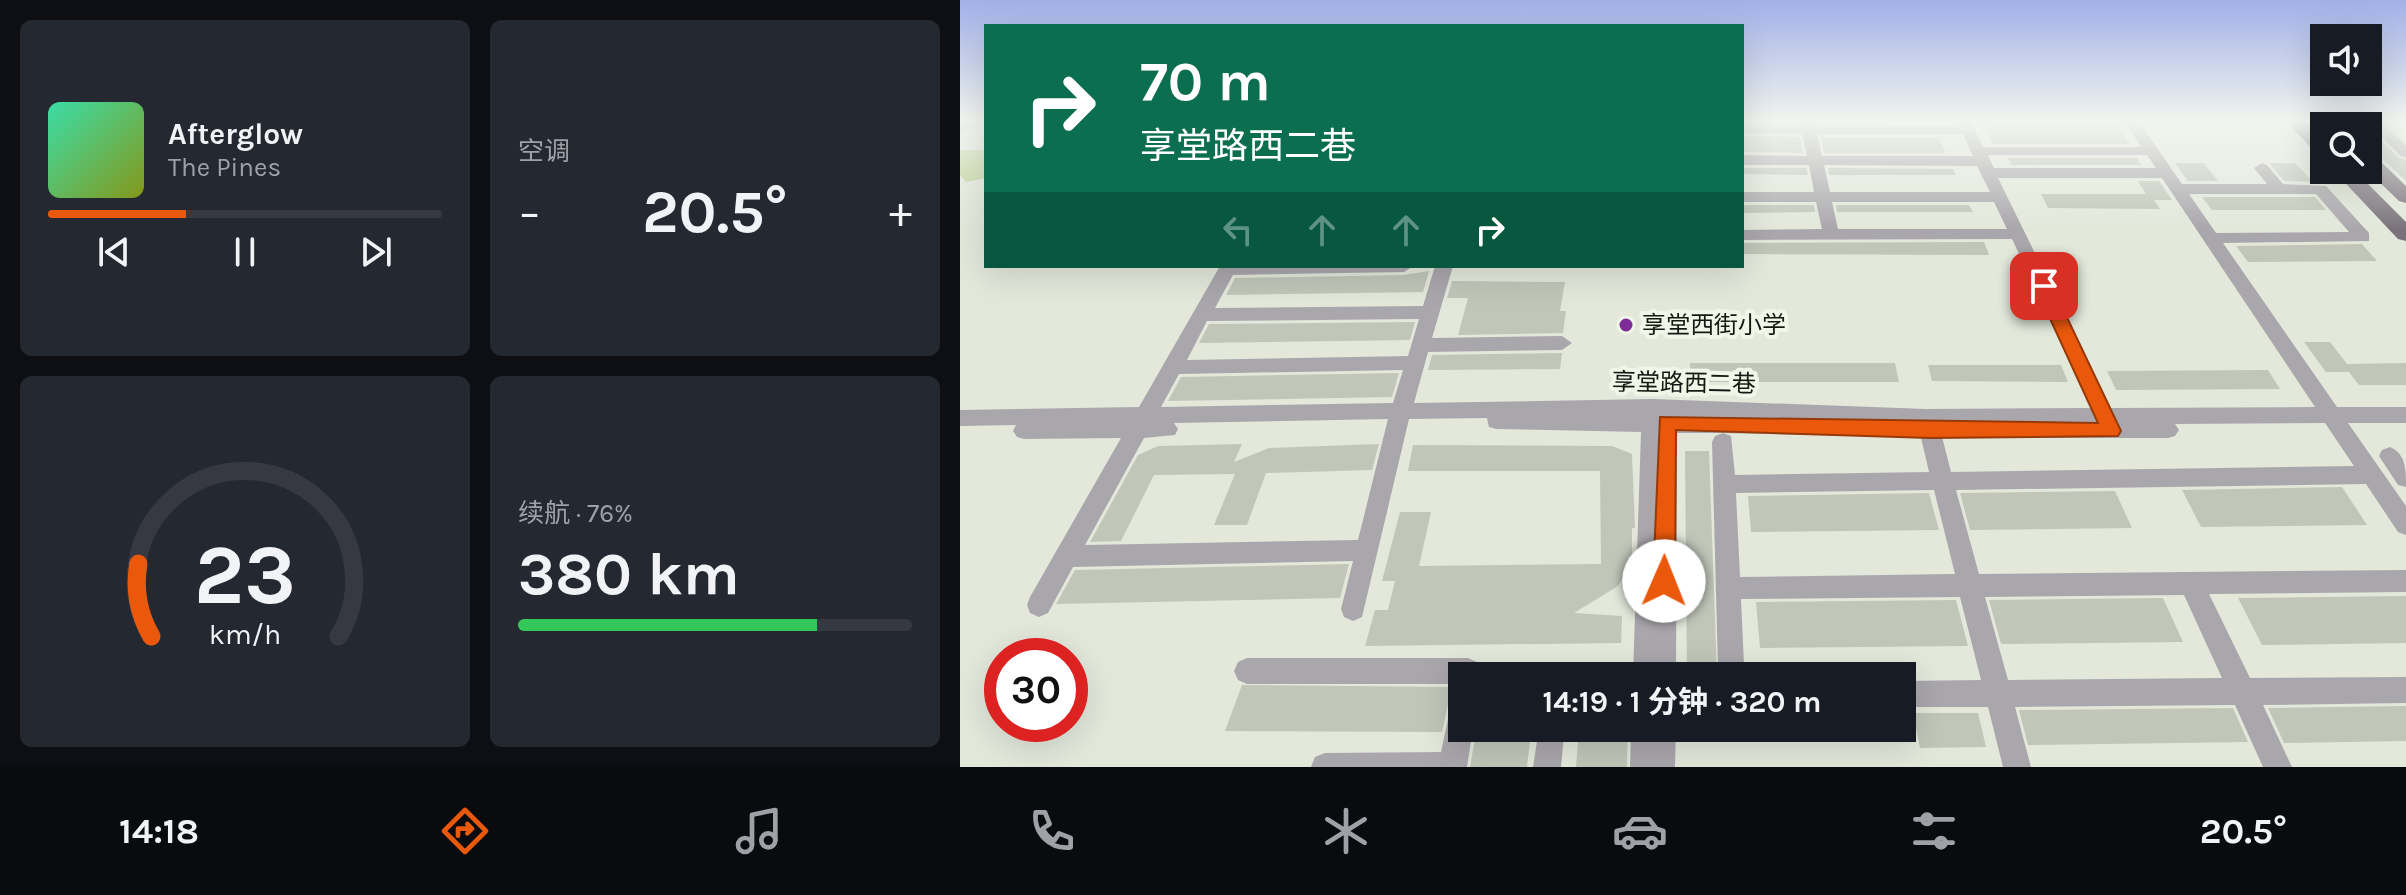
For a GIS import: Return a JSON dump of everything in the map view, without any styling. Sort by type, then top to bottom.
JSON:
[{"type":"main road","points":[[2382,174],[2406,197]]},
{"type":"main road","points":[[2357,184],[2406,234]]},
{"type":"main road","points":[[2378,184],[2406,212]]},
{"type":"street","points":[[1815,158],[1831,234]]},
{"type":"street","points":[[1982,158],[2108,424]]},
{"type":"street","points":[[1744,160],[1984,161],[2038,158]]},
{"type":"street","points":[[2157,158],[2406,525]]},
{"type":"street","points":[[1984,161],[2173,181],[2320,189],[2363,237],[2212,238]]},
{"type":"street","points":[[2262,168],[2279,189]]},
{"type":"street","points":[[1744,197],[2001,197]]},
{"type":"street","points":[[1744,235],[2019,234]]},
{"type":"street","points":[[1039,605],[1228,268]]},
{"type":"street","points":[[1353,609],[1400,415],[1443,268]]},
{"type":"street","points":[[1202,315],[1431,312]]},
{"type":"street","points":[[1174,367],[1562,343]]},
{"type":"street","points":[[1647,662],[1659,414]]},
{"type":"street","points":[[1659,414],[1663,662]]},
{"type":"street","name":"享堂路西二巷","points":[[960,432],[1142,422],[1400,415],[1659,414],[1928,424],[2108,424],[2336,421],[2406,415]]},
{"type":"street","name":"享堂路西二巷","points":[[960,418],[1142,422]]},
{"type":"street","name":"享堂路西二巷","points":[[2336,421],[2406,426]]},
{"type":"street","points":[[1928,424],[2017,767]]},
{"type":"street","points":[[1723,442],[1731,662]]},
{"type":"street","points":[[2406,456],[2390,456],[2406,478]]},
{"type":"street","points":[[1724,484],[2372,475]]},
{"type":"street","points":[[1067,556],[1368,550]]},
{"type":"street","points":[[1727,588],[2406,581]]},
{"type":"street","points":[[2191,583],[2278,767]]},
{"type":"street","points":[[1247,671],[1448,674]]},
{"type":"street","points":[[1916,694],[2406,690]]},
{"type":"street","points":[[1325,767],[1453,766],[1457,742]]},
{"type":"street","points":[[1547,767],[1549,742]]},
{"type":"street","points":[[1644,767],[1645,742]]},
{"type":"street","points":[[1661,767],[1662,742]]},
{"type":"green space","points":[[960,158],[984,158],[984,178],[966,182],[960,175]]},
{"type":"building","points":[[2008,158],[2137,158],[2141,165],[2012,165]]},
{"type":"building","points":[[2382,158],[2399,158],[2406,160],[2406,181]]},
{"type":"building","points":[[2175,163],[2204,163],[2218,181],[2188,181]]},
{"type":"building","points":[[2269,163],[2295,163],[2310,179],[2310,182],[2284,181]]},
{"type":"building","points":[[1744,168],[1806,168],[1808,175],[1744,174]]},
{"type":"building","points":[[1828,168],[1953,169],[1956,175],[1829,175]]},
{"type":"building","points":[[2138,181],[2159,181],[2172,200],[2154,200],[2160,209],[2048,208],[2041,194],[2146,194]]},
{"type":"building","points":[[2202,197],[2315,197],[2326,210],[2212,210]]},
{"type":"building","points":[[1744,205],[1814,205],[1815,212],[1744,213]]},
{"type":"building","points":[[1836,205],[1969,205],[1973,212],[1837,212]]},
{"type":"building","points":[[1984,242],[1989,255],[1744,254],[1744,243]]},
{"type":"building","points":[[2362,244],[2377,261],[2248,262],[2236,246]]},
{"type":"building","points":[[1429,271],[1423,292],[1226,295],[1235,278],[1404,275]]},
{"type":"building","points":[[1452,281],[1565,282],[1560,311],[1566,311],[1563,333],[1458,335],[1468,298],[1447,298]]},
{"type":"building","points":[[1415,322],[1410,340],[1199,343],[1209,324]]},
{"type":"building","points":[[2304,342],[2330,342],[2347,364],[2406,363],[2406,385],[2359,385],[2349,372],[2326,372]]},
{"type":"building","points":[[1562,353],[1560,369],[1428,370],[1432,355]]},
{"type":"building","points":[[1690,363],[1895,363],[1899,382],[1690,382]]},
{"type":"building","points":[[1928,365],[2061,365],[2068,382],[1932,381]]},
{"type":"building","points":[[2268,370],[2280,389],[2116,390],[2107,371]]},
{"type":"building","points":[[1399,373],[1392,397],[1168,401],[1181,377]]},
{"type":"building","points":[[1242,444],[1234,462],[1269,448],[1379,444],[1372,470],[1266,473],[1247,525],[1214,525],[1235,474],[1154,475],[1121,541],[1090,542],[1138,455],[1158,446]]},
{"type":"building","points":[[1413,445],[1612,446],[1632,454],[1635,528],[1632,528],[1632,564],[1618,586],[1574,613],[1622,616],[1621,643],[1365,646],[1375,610],[1388,610],[1395,581],[1382,581],[1400,512],[1431,512],[1419,566],[1601,564],[1600,471],[1408,471]]},
{"type":"building","points":[[1685,451],[1709,451],[1717,662],[1687,662]]},
{"type":"building","points":[[2342,487],[2367,525],[2201,527],[2182,490]]},
{"type":"building","points":[[2115,491],[2132,528],[1970,530],[1960,493]]},
{"type":"building","points":[[1929,493],[1939,530],[1751,532],[1748,496]]},
{"type":"building","points":[[1349,564],[1340,598],[1056,604],[1075,570]]},
{"type":"building","points":[[2406,596],[2406,643],[2262,645],[2238,598]]},
{"type":"building","points":[[2163,598],[2183,642],[2001,644],[1989,600]]},
{"type":"building","points":[[1956,600],[1968,646],[1760,648],[1756,602]]},
{"type":"building","points":[[1242,685],[1448,687],[1442,732],[1225,731]]},
{"type":"building","points":[[2406,706],[2406,741],[2284,743],[2268,708]]},
{"type":"building","points":[[2233,708],[2248,742],[2028,745],[2019,710]]},
{"type":"building","points":[[1916,713],[1978,713],[1986,747],[1920,748]]},
{"type":"building","points":[[1474,742],[1530,742],[1527,767],[1470,767]]},
{"type":"building","points":[[1578,742],[1628,742],[1627,767],[1576,767]]},
{"type":"place","name":"享堂西街小学","points":[[1626,325]]},
{"type":"route","points":[[1664,581],[1666,422],[1930,430],[2111,431],[2044,286]]}]
